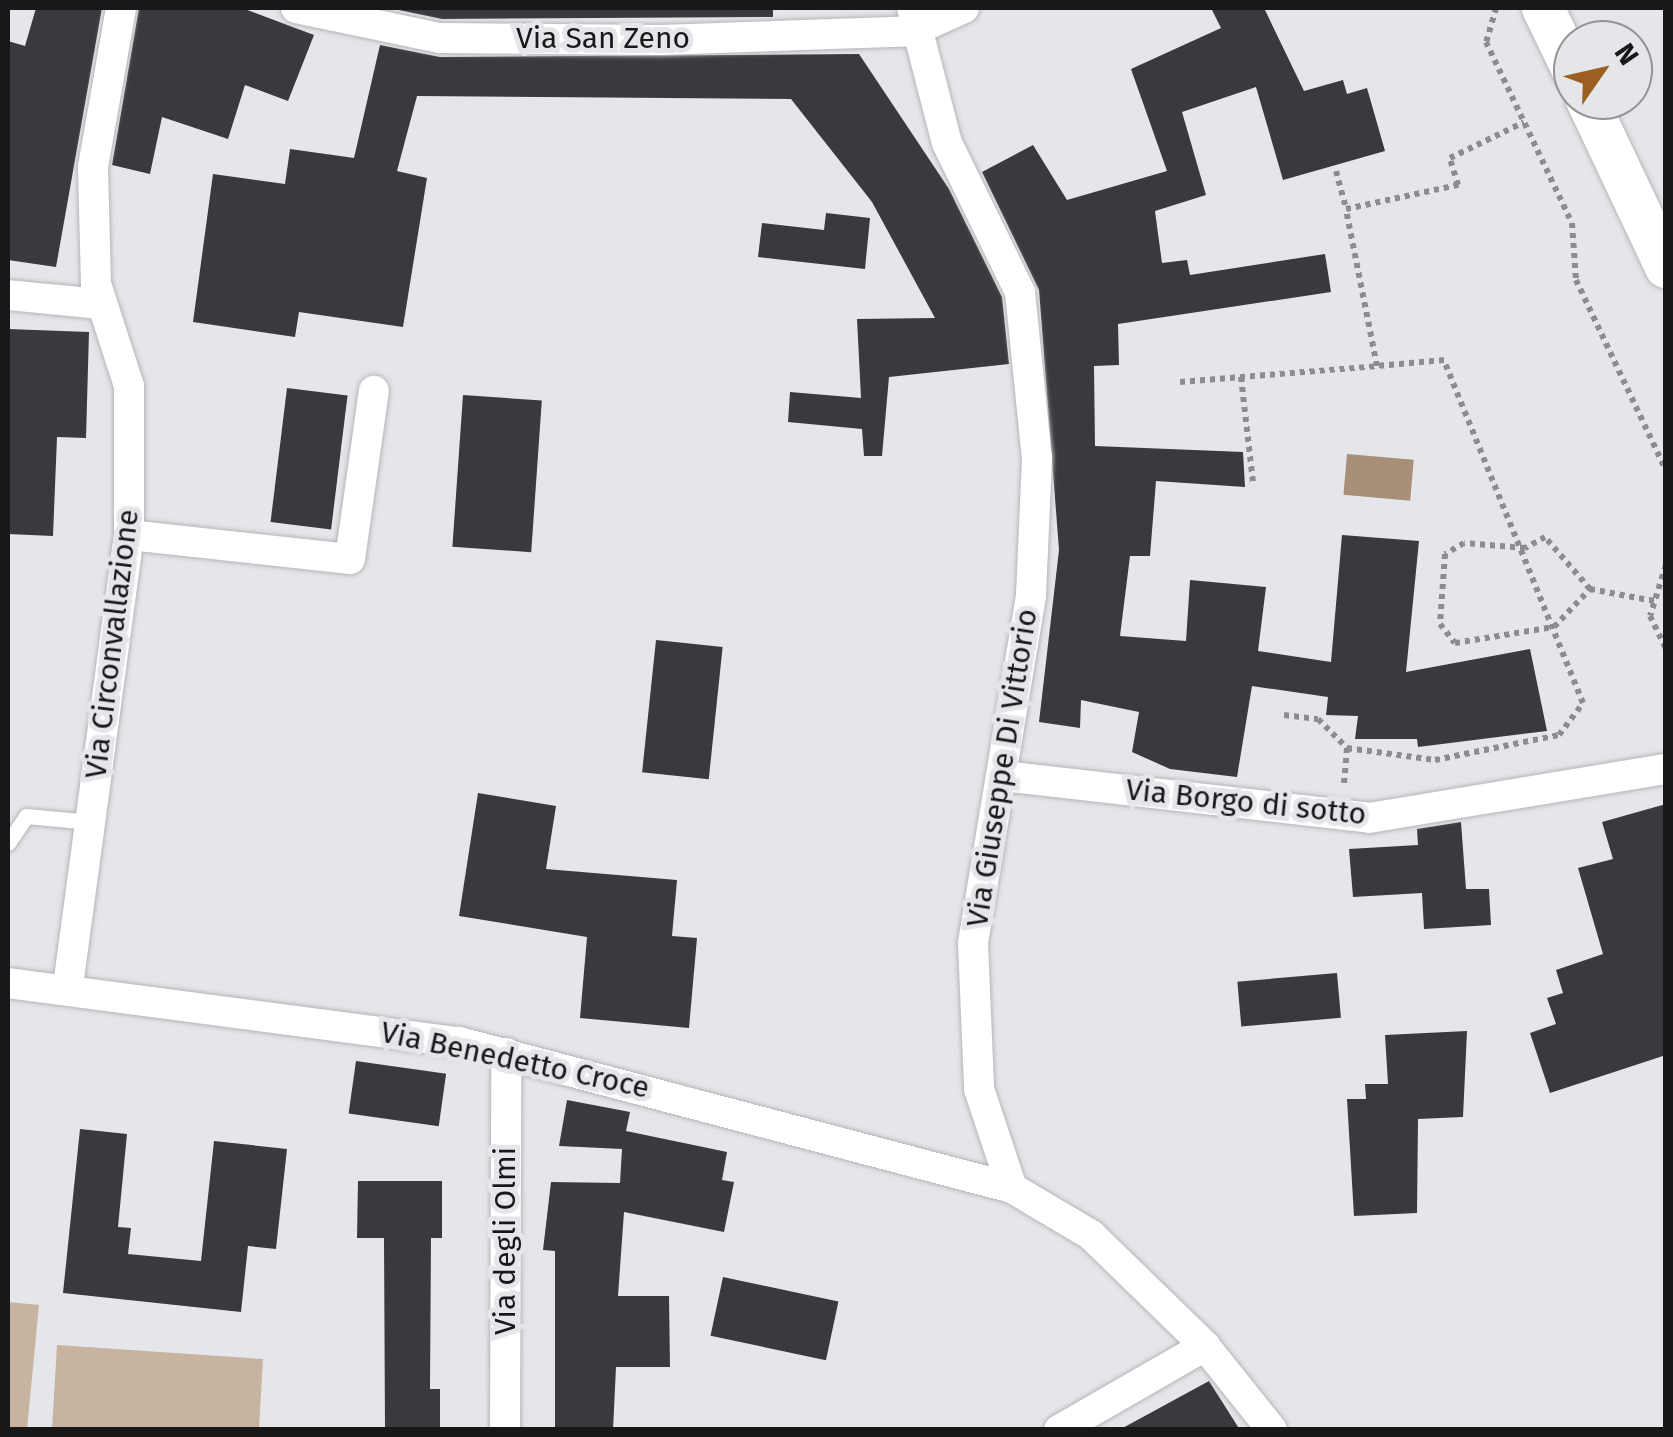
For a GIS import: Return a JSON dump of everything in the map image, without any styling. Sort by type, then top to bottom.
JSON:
[{"type":"main road","points":[[1596,120],[1666,268]]},
{"type":"street","name":"Via Circonvallazione","points":[[68,986],[129,535],[129,386],[102,304],[93,167],[121,8]]},
{"type":"street","name":"Via San Zeno","points":[[296,8],[440,38],[912,19]]},
{"type":"street","points":[[912,19],[964,8]]},
{"type":"street","name":"Via Giuseppe Di Vittorio","points":[[912,19],[947,143],[1020,292],[1037,458],[1031,596],[973,943],[979,1089],[1012,1188]]},
{"type":"street","points":[[8,295],[102,304]]},
{"type":"street","points":[[129,535],[350,559],[374,391]]},
{"type":"street","name":"Via Borgo di sotto","points":[[1003,776],[1342,816],[1666,768]]},
{"type":"street","name":"Via Benedetto Croce","points":[[8,983],[68,986],[506,1053],[1012,1188]]},
{"type":"street","name":"Via degli Olmi","points":[[505,1430],[506,1053]]},
{"type":"street","points":[[1012,1188],[1091,1235],[1206,1346],[1272,1430]]},
{"type":"street","points":[[1059,1430],[1206,1346]]},
{"type":"lane","points":[[8,842],[26,816],[91,822]]},
{"type":"path","points":[[1496,8],[1486,42],[1572,223],[1576,280],[1666,470]]},
{"type":"path","points":[[1346,208],[1458,185],[1450,158],[1524,122]]},
{"type":"path","points":[[1336,171],[1377,366]]},
{"type":"path","points":[[1180,382],[1444,360],[1584,702],[1559,735],[1435,760],[1347,748],[1318,719],[1284,716]]},
{"type":"path","points":[[1241,377],[1253,482]]},
{"type":"path","points":[[1590,589],[1554,627],[1455,643],[1440,624],[1445,554],[1464,543],[1524,548],[1544,536],[1590,589],[1654,601]]},
{"type":"path","points":[[1666,565],[1650,616],[1666,649]]},
{"type":"path","points":[[1342,816],[1347,748]]},
{"type":"shaded area","points":[[1347,454],[1414,460],[1410,501],[1343,495]]},
{"type":"shaded area","points":[[8,1302],[39,1305],[27,1429],[8,1429]]},
{"type":"shaded area","points":[[57,1345],[263,1359],[259,1429],[52,1429]]},
{"type":"building","points":[[36,8],[102,8],[56,267],[8,260],[8,41],[25,46]]},
{"type":"building","points":[[139,8],[242,8],[314,35],[288,101],[245,85],[228,139],[162,117],[150,174],[112,165]]},
{"type":"building","points":[[389,8],[773,8],[773,17],[442,19]]},
{"type":"building","points":[[1211,8],[1264,8],[1304,91],[1343,80],[1347,94],[1367,88],[1385,151],[1283,180],[1256,87],[1182,112],[1206,195],[1155,211],[1162,263],[1187,260],[1190,275],[1325,254],[1331,292],[1118,324],[1119,365],[1094,366],[1095,446],[1243,452],[1245,487],[1156,481],[1150,556],[1130,556],[1120,636],[1186,641],[1190,580],[1266,587],[1258,651],[1331,662],[1342,535],[1419,541],[1406,672],[1530,649],[1547,731],[1418,747],[1417,739],[1355,739],[1358,716],[1326,715],[1328,697],[1252,686],[1237,777],[1170,769],[1132,752],[1139,712],[1081,700],[1080,728],[1039,722],[1059,550],[1039,290],[982,172],[1033,145],[1067,200],[1167,171],[1131,69],[1221,28]]},
{"type":"building","points":[[380,45],[440,57],[859,54],[949,189],[1002,297],[1009,364],[889,377],[882,456],[864,456],[862,429],[788,422],[790,392],[861,398],[857,319],[935,318],[872,202],[791,99],[417,96],[397,171],[427,178],[403,327],[299,312],[295,337],[193,322],[213,174],[285,184],[290,149],[354,158]]},
{"type":"building","points":[[826,213],[870,218],[865,269],[758,257],[762,223],[824,230]]},
{"type":"building","points":[[8,329],[89,332],[86,438],[57,437],[53,536],[8,534]]},
{"type":"building","points":[[287,388],[348,395],[331,529],[271,522]]},
{"type":"building","points":[[463,395],[542,401],[531,552],[452,547]]},
{"type":"building","points":[[656,640],[723,647],[709,779],[642,772]]},
{"type":"building","points":[[478,793],[556,806],[546,869],[677,880],[672,936],[697,938],[689,1028],[580,1018],[587,937],[459,916]]},
{"type":"building","points":[[1666,804],[1666,1055],[1550,1093],[1530,1033],[1556,1024],[1547,998],[1563,993],[1556,970],[1603,954],[1578,868],[1613,859],[1602,822]]},
{"type":"building","points":[[1461,822],[1466,889],[1489,889],[1491,925],[1424,929],[1422,893],[1353,897],[1349,849],[1418,845],[1417,829]]},
{"type":"building","points":[[1337,973],[1341,1018],[1241,1027],[1237,982]]},
{"type":"building","points":[[1467,1031],[1463,1117],[1418,1119],[1417,1213],[1354,1216],[1347,1099],[1366,1099],[1365,1084],[1388,1084],[1385,1035]]},
{"type":"building","points":[[356,1061],[446,1074],[439,1126],[349,1113]]},
{"type":"building","points":[[567,1100],[630,1112],[626,1131],[727,1152],[722,1180],[734,1182],[724,1232],[624,1212],[618,1296],[669,1296],[670,1367],[616,1367],[613,1430],[555,1430],[555,1251],[543,1250],[551,1182],[620,1183],[622,1149],[559,1146]]},
{"type":"building","points":[[80,1129],[127,1134],[118,1227],[131,1228],[128,1254],[201,1261],[214,1141],[287,1149],[276,1249],[248,1246],[241,1312],[63,1293]]},
{"type":"building","points":[[358,1181],[442,1181],[442,1238],[431,1238],[430,1389],[440,1389],[440,1430],[385,1430],[384,1238],[357,1238]]},
{"type":"building","points":[[723,1277],[838,1302],[826,1360],[711,1336]]},
{"type":"building","points":[[1209,1381],[1240,1430],[1119,1430]]}]
